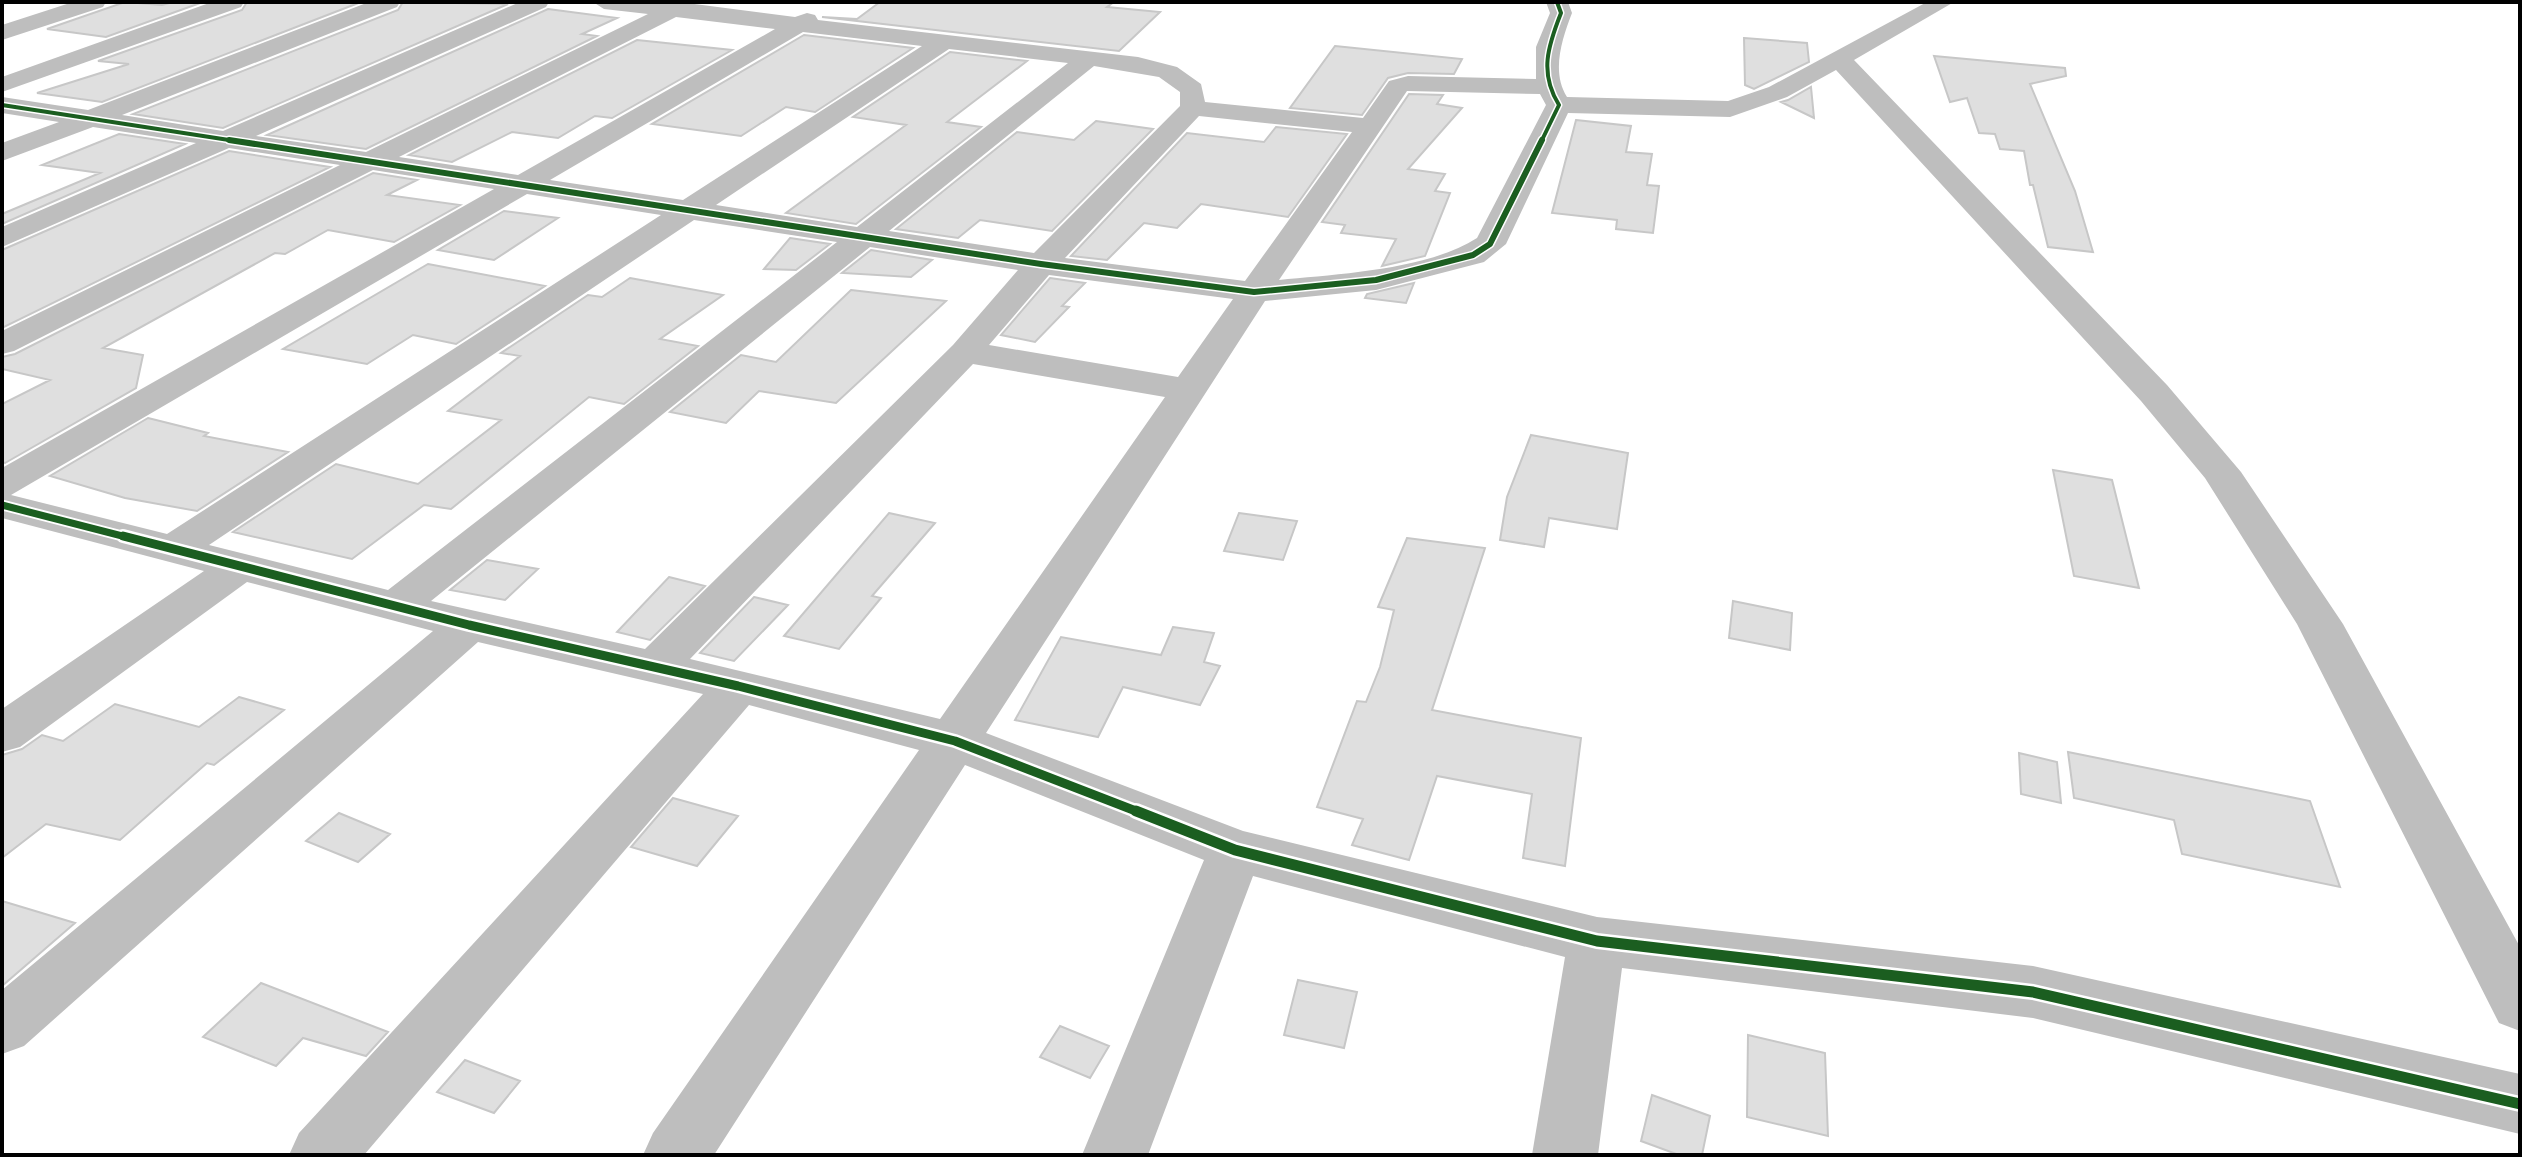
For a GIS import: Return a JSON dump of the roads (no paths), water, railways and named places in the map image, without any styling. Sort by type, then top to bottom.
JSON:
[{"type":"street","points":[[2,33],[95,2]]},
{"type":"street","points":[[2,85],[233,2]]},
{"type":"street","points":[[2,238],[538,2]]},
{"type":"street","points":[[604,2],[681,6],[801,24],[1138,64],[1168,72],[1192,89],[1193,108],[1041,264],[965,352],[655,667]]},
{"type":"street","points":[[2,485],[842,2]]},
{"type":"street","points":[[2,105],[1041,264],[1254,292],[1376,280],[1473,255],[1490,244],[1554,96],[1548,47],[1561,13],[1557,2]]},
{"type":"street","points":[[676,1155],[1254,292],[1367,126],[1398,86],[1730,109],[1778,92],[1943,2]]},
{"type":"street","points":[[2,344],[681,6]]},
{"type":"street","points":[[2,153],[358,14],[396,11]]},
{"type":"street","points":[[434,23],[479,28]]},
{"type":"street","points":[[174,549],[947,40]]},
{"type":"street","points":[[396,606],[1089,58]]},
{"type":"street","points":[[1839,59],[2154,393],[2221,472],[2320,624],[2520,1005]]},
{"type":"street","points":[[1193,108],[1367,126]]},
{"type":"street","points":[[965,352],[1189,390]]},
{"type":"street","points":[[2,505],[469,625],[738,686],[955,741],[1235,850],[1597,941],[2033,992],[2520,1104]]},
{"type":"street","points":[[2,734],[240,566]]},
{"type":"street","points":[[2,1027],[469,625]]},
{"type":"street","points":[[322,1155],[738,686]]},
{"type":"street","points":[[1115,1155],[1235,850]]},
{"type":"street","points":[[1565,1155],[1597,941]]}]
